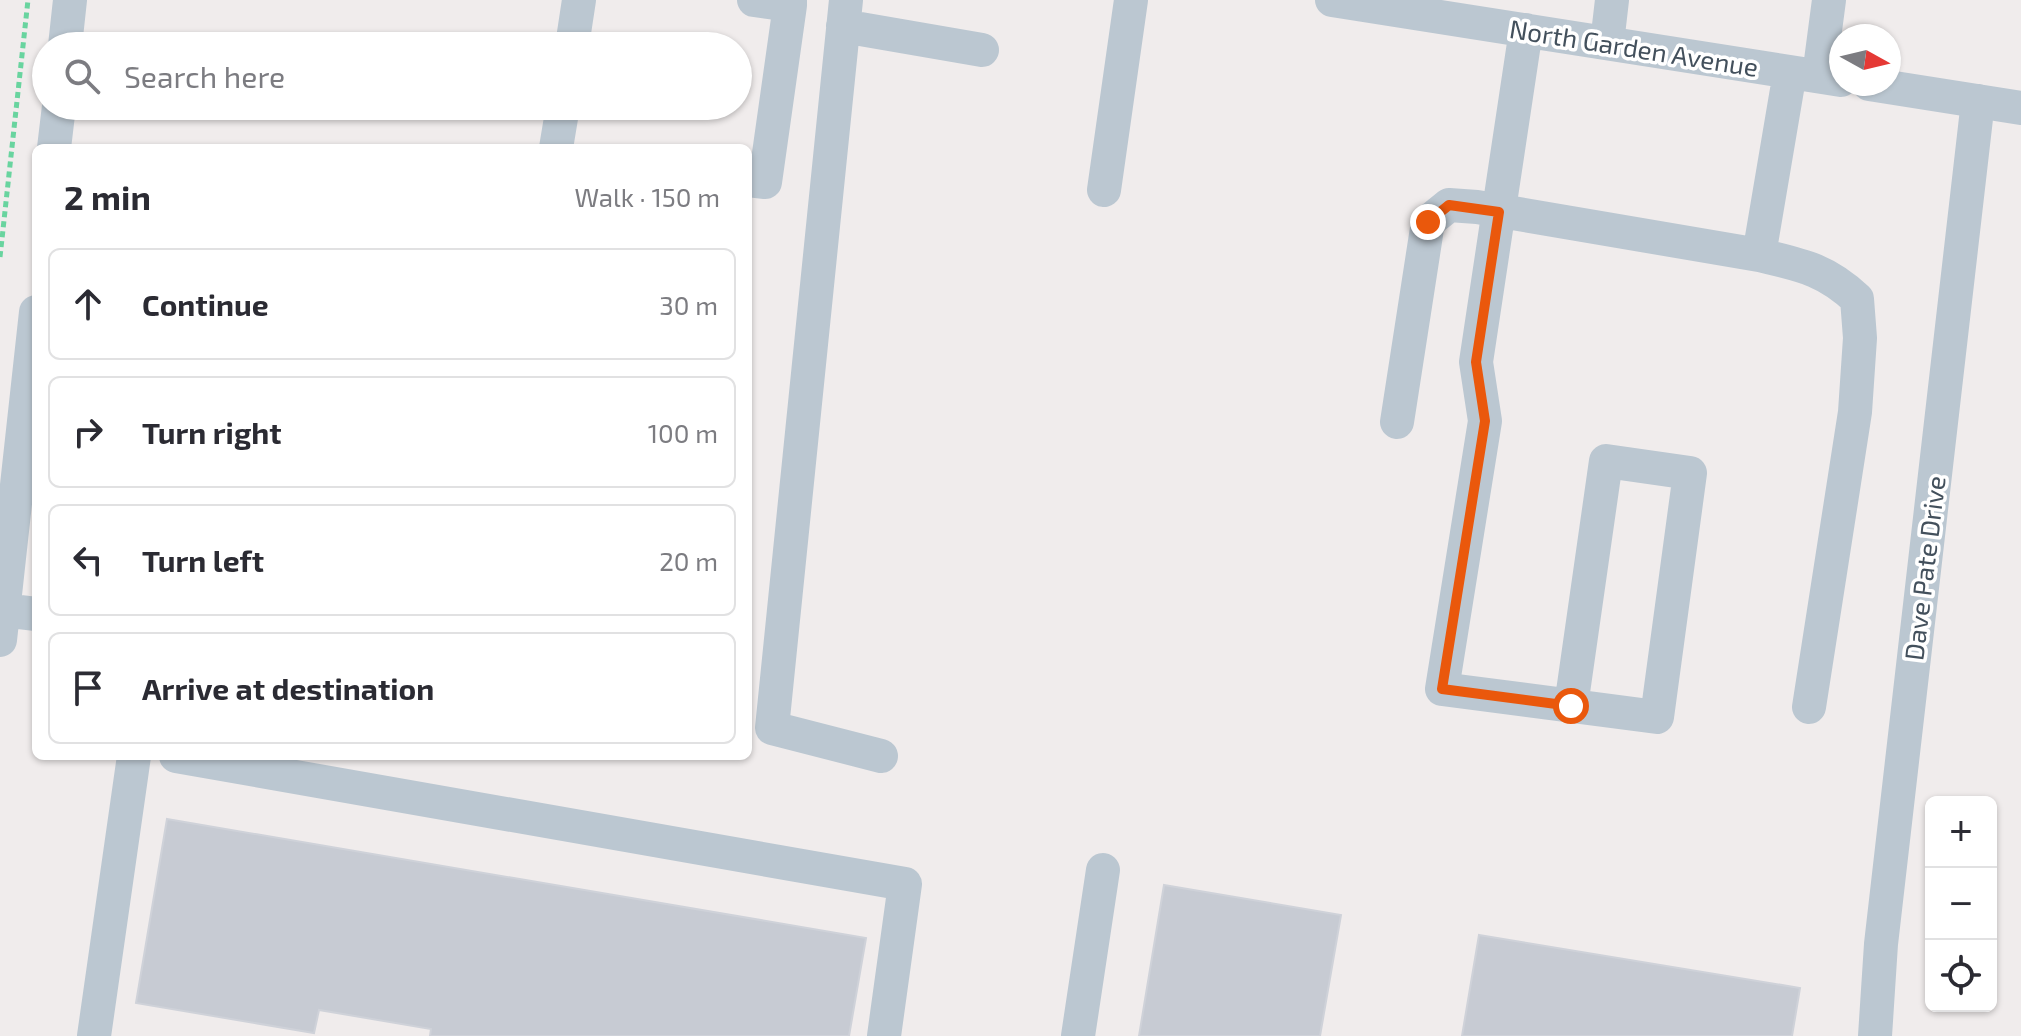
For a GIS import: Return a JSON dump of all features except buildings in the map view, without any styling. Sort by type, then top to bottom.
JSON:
[{"type":"street","points":[[67,32],[70,0]]},
{"type":"street","points":[[574,32],[579,0]]},
{"type":"street","points":[[752,180],[765,182],[790,3],[754,0]]},
{"type":"street","points":[[1104,190],[1131,0]]},
{"type":"street","name":"North Garden Avenue","points":[[1332,0],[1424,7],[1526,30],[1817,76]]},
{"type":"street","points":[[1607,43],[1612,0]]},
{"type":"street","points":[[1759,255],[1817,76],[1829,0]]},
{"type":"street","points":[[881,756],[772,728],[845,13],[982,50]]},
{"type":"street","points":[[1526,30],[1476,362],[1485,421],[1442,689],[1571,706],[1657,717],[1690,473],[1606,461],[1571,706]]},
{"type":"street","points":[[1901,89],[2021,108]]},
{"type":"street","name":"Dave Pate Drive","points":[[1875,1036],[1881,944],[1978,101]]},
{"type":"street","points":[[54,144],[57,120]]},
{"type":"street","points":[[557,144],[561,120]]},
{"type":"street","points":[[1397,422],[1428,222],[1449,205],[1759,255],[1812,267],[1834,278],[1857,299],[1860,338],[1855,412],[1809,707]]},
{"type":"street","points":[[13,621],[32,366]]},
{"type":"street","points":[[94,1036],[133,760]]},
{"type":"street","points":[[199,760],[905,884],[884,1036]]},
{"type":"street","points":[[1078,1036],[1103,870]]},
{"type":"path","points":[[0,257],[28,0]]},
{"type":"route","points":[[1428,222],[1449,205],[1499,212],[1476,362],[1485,421],[1442,689],[1571,706]]}]
